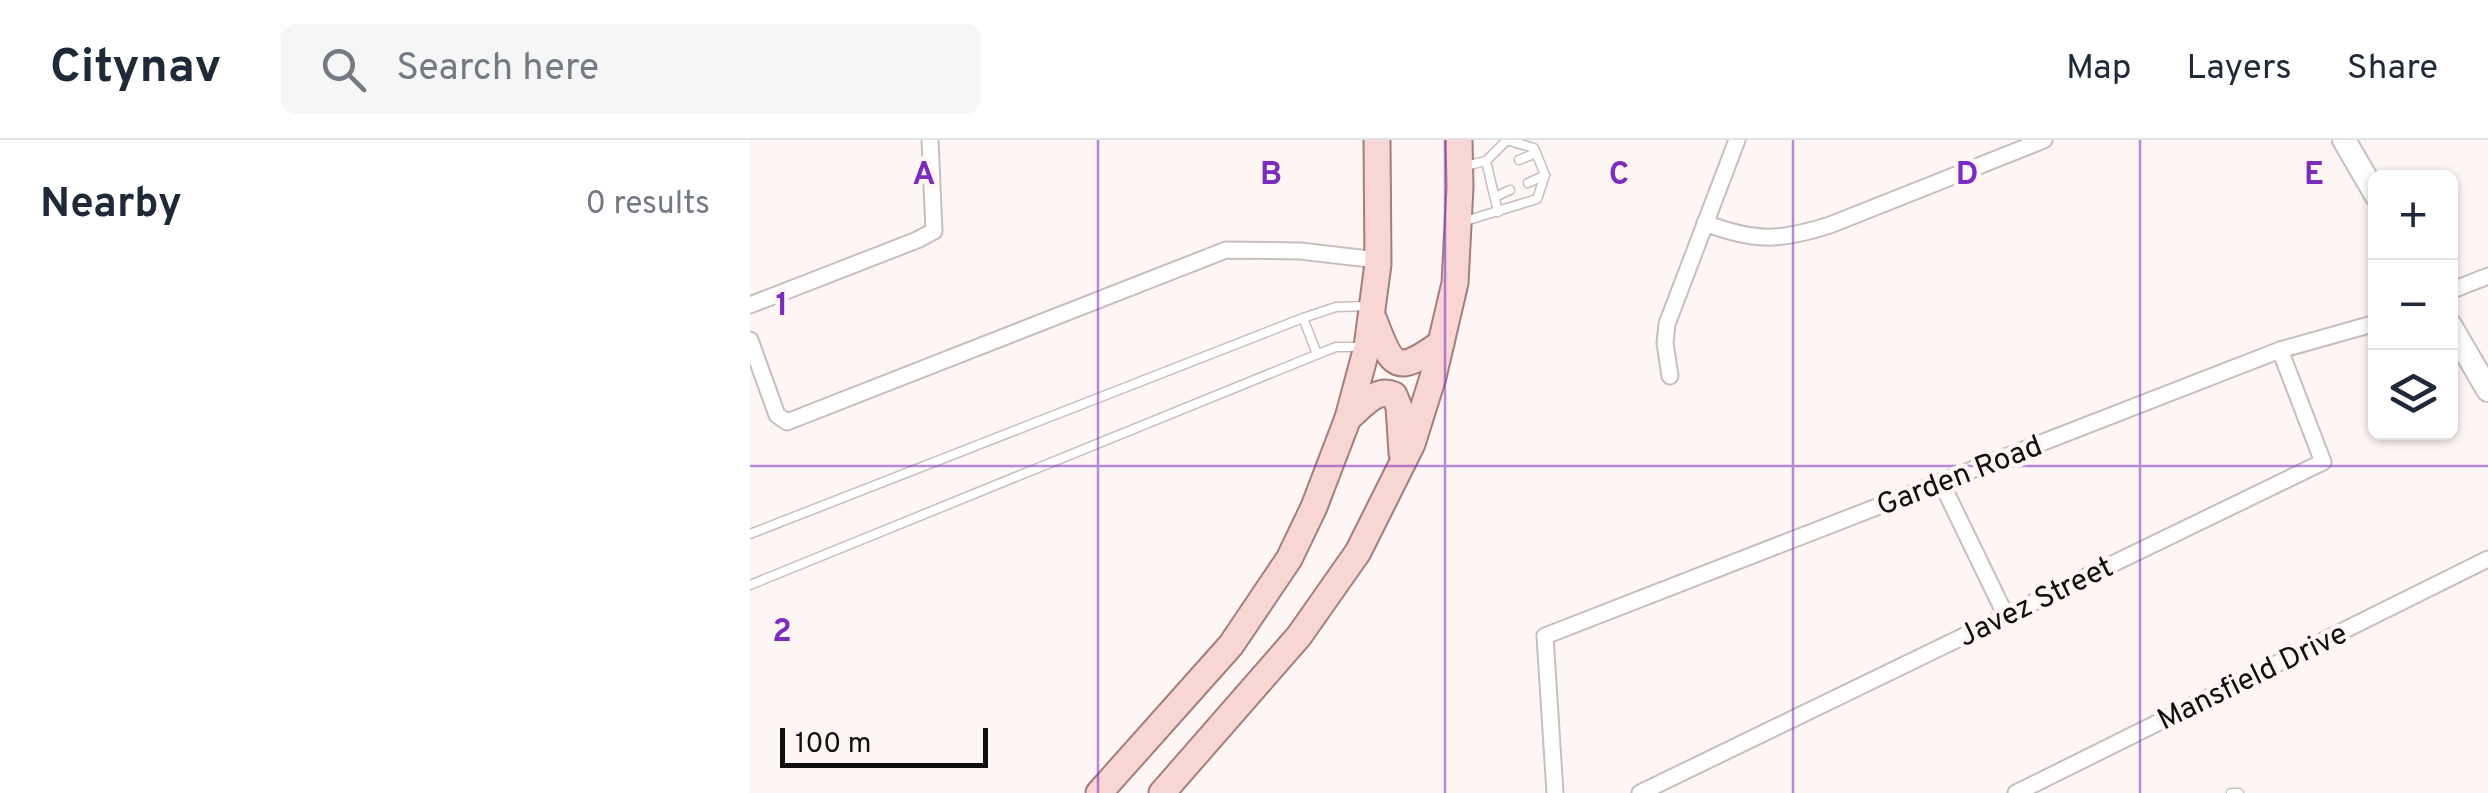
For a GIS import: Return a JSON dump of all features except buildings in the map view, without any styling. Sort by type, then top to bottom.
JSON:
[{"type":"main road","points":[[1099,793],[1231,645],[1279,574],[1314,507],[1348,418],[1367,348],[1378,260],[1377,140]]},
{"type":"main road","points":[[1162,793],[1299,636],[1358,552],[1402,463],[1417,427],[1455,283],[1459,140]]},
{"type":"main road","points":[[1373,311],[1386,353],[1396,362],[1405,364],[1421,358],[1441,344]]},
{"type":"main road","points":[[1348,418],[1377,394],[1388,392],[1394,396],[1399,407],[1402,463]]},
{"type":"street","points":[[750,304],[934,231],[930,140]]},
{"type":"street","points":[[1670,376],[1664,343],[1667,324],[1737,140]]},
{"type":"street","points":[[1706,222],[1734,234],[1763,238],[1805,233],[2044,140]]},
{"type":"street","points":[[2344,140],[2368,182]]},
{"type":"street","points":[[750,340],[776,414],[788,422],[1226,250],[1300,250],[1378,260]]},
{"type":"street","points":[[2458,288],[2488,276]]},
{"type":"street","name":"Garden Road","points":[[1555,793],[1545,636],[2280,350],[2368,325]]},
{"type":"street","points":[[2458,339],[2488,390]]},
{"type":"street","name":"Javez Street","points":[[1640,793],[2323,462],[2280,350]]},
{"type":"street","points":[[1941,482],[2006,616]]},
{"type":"street","name":"Mansfield Drive","points":[[2016,793],[2488,558]]},
{"type":"lane","points":[[1458,224],[1498,212],[1537,199],[1544,176],[1534,148],[1506,140],[1488,166],[1498,212]]},
{"type":"lane","points":[[1519,160],[1536,153]]},
{"type":"lane","points":[[1460,167],[1501,167]]},
{"type":"lane","points":[[1528,182],[1544,176]]},
{"type":"lane","points":[[1495,197],[1510,190]]},
{"type":"lane","points":[[750,534],[1303,318],[1336,307],[1373,311]]},
{"type":"lane","points":[[1303,318],[1317,354]]},
{"type":"lane","points":[[750,585],[1317,354],[1336,347],[1367,348]]},
{"type":"lane","points":[[2231,793],[2239,793]]}]
